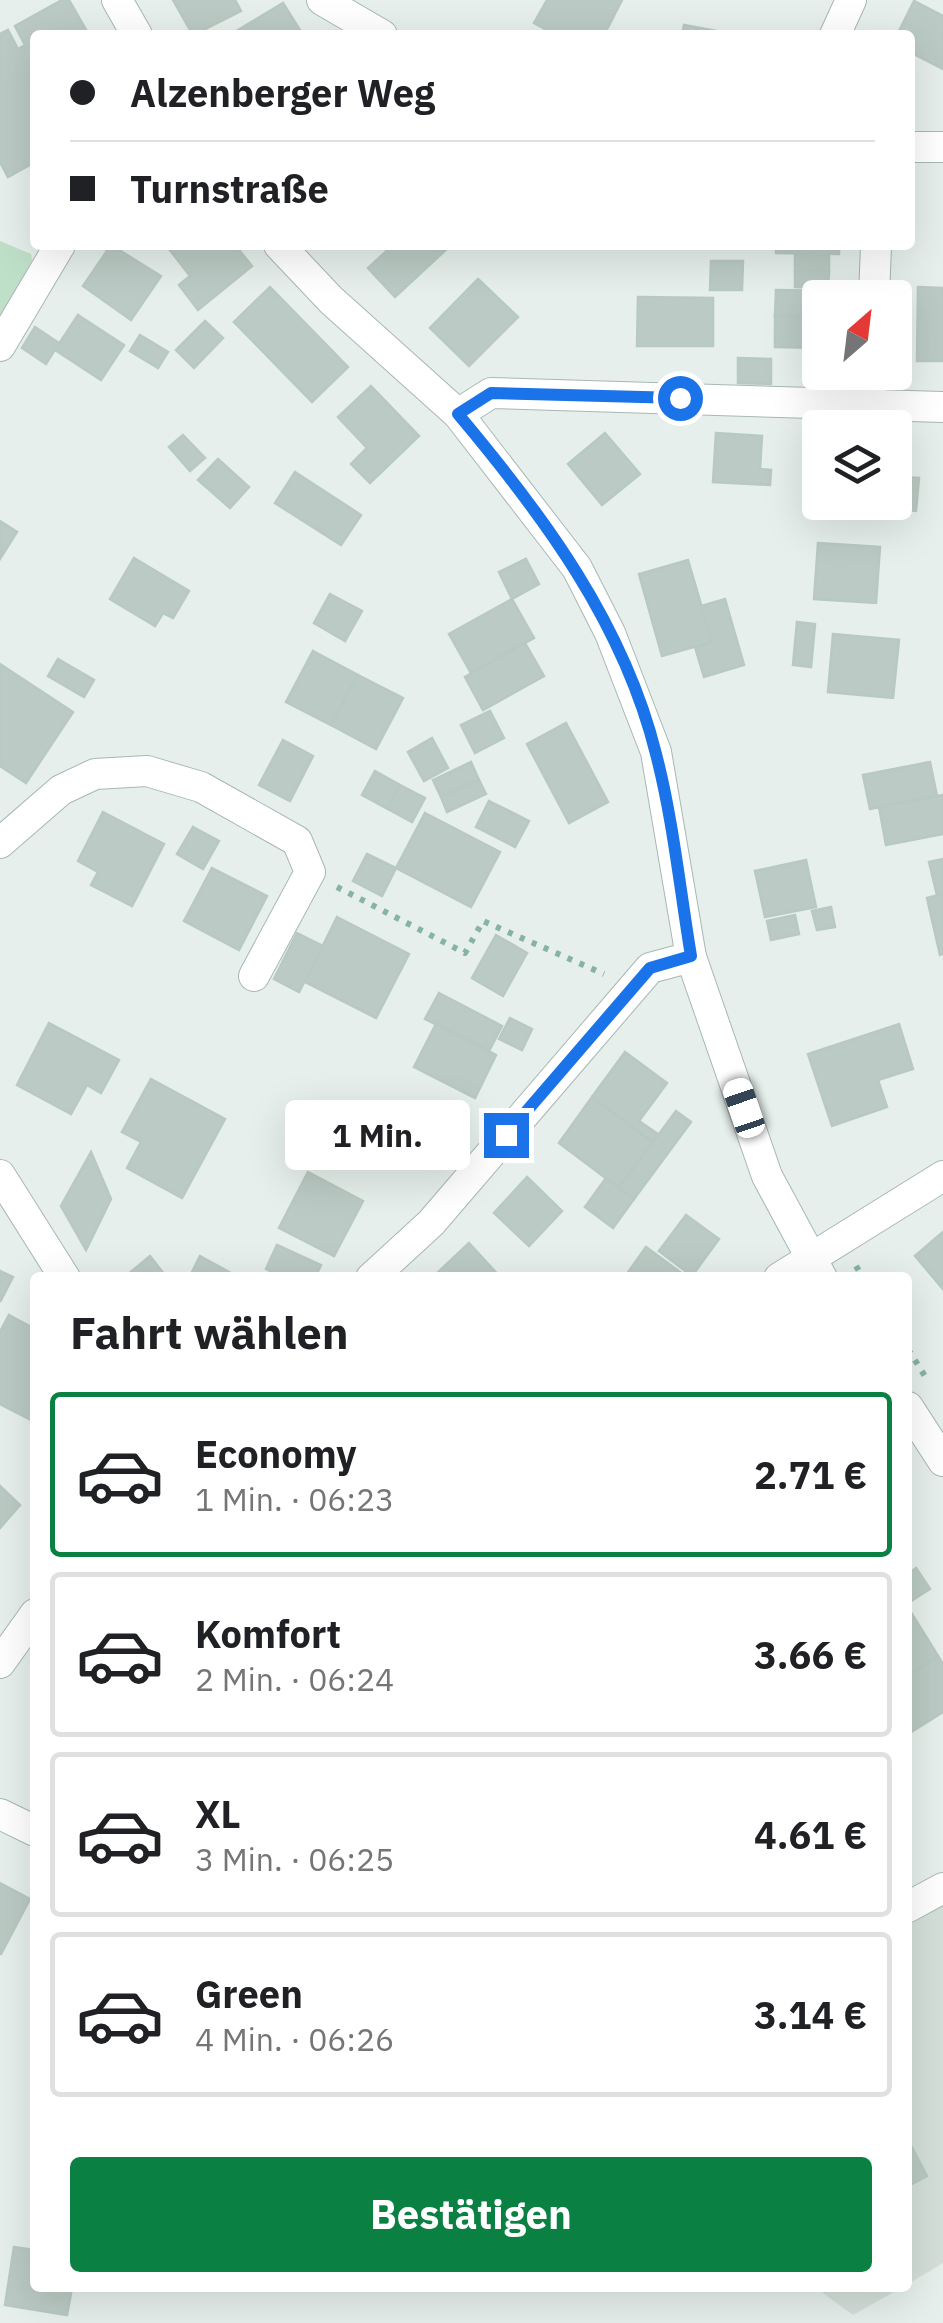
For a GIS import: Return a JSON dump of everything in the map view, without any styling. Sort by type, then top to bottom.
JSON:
[{"type":"street","points":[[116,0],[133,30]]},
{"type":"street","points":[[322,0],[373,30]]},
{"type":"street","points":[[836,30],[851,0]]},
{"type":"street","points":[[915,147],[943,147]]},
{"type":"street","points":[[0,346],[57,250]]},
{"type":"street","points":[[285,250],[331,300],[458,414],[576,568],[610,633],[656,752],[691,956],[767,1176],[816,1268],[943,1176]]},
{"type":"street","points":[[875,280],[876,250]]},
{"type":"street","points":[[870,390],[870,404]]},
{"type":"street","points":[[458,414],[491,393],[943,407]]},
{"type":"street","points":[[0,843],[61,790],[95,774],[147,770],[201,786],[297,841],[310,872],[254,976]]},
{"type":"street","points":[[378,1272],[431,1223],[650,968],[691,956]]},
{"type":"street","points":[[0,1175],[61,1272]]},
{"type":"street","points":[[912,1413],[943,1461]]},
{"type":"street","points":[[0,1663],[30,1621]]},
{"type":"street","points":[[0,1814],[30,1829]]},
{"type":"street","points":[[912,1905],[943,1888]]},
{"type":"path","points":[[310,872],[466,953],[484,921],[591,966],[631,989]]},
{"type":"shaded area","points":[[943,1903],[943,2263],[912,2282],[912,1921]]},
{"type":"shaded area","points":[[821,2292],[894,2292],[853,2315]]},
{"type":"green space","points":[[0,241],[31,254],[32,260],[0,320]]},
{"type":"building","points":[[62,0],[69,0],[86,30],[30,30],[30,165],[8,177],[0,162],[0,34],[8,30],[18,49],[25,45],[15,26]]},
{"type":"building","points":[[173,0],[235,0],[241,11],[203,30],[190,30]]},
{"type":"building","points":[[547,0],[622,0],[607,30],[547,30],[534,23]]},
{"type":"building","points":[[914,1],[943,16],[943,69],[915,55],[915,30],[900,30]]},
{"type":"building","points":[[283,3],[300,30],[238,30]]},
{"type":"building","points":[[684,25],[711,30],[683,30]]},
{"type":"building","points":[[108,250],[119,250],[161,276],[131,320],[83,286]]},
{"type":"building","points":[[170,250],[239,250],[252,266],[198,310],[179,285],[190,276]]},
{"type":"building","points":[[388,250],[446,250],[395,297],[368,268]]},
{"type":"building","points":[[776,250],[839,250],[839,254]]},
{"type":"building","points":[[795,255],[829,256],[829,272],[795,271]]},
{"type":"building","points":[[711,261],[743,261],[742,290],[710,290]]},
{"type":"building","points":[[795,271],[829,272],[828,280],[802,280],[802,287],[795,287]]},
{"type":"building","points":[[478,279],[518,317],[469,366],[430,328]]},
{"type":"building","points":[[270,287],[348,367],[312,402],[234,322]]},
{"type":"building","points":[[918,287],[943,288],[943,361],[917,361]]},
{"type":"building","points":[[776,290],[802,290],[802,317],[775,316]]},
{"type":"building","points":[[638,297],[713,298],[713,346],[637,346]]},
{"type":"building","points":[[78,315],[124,345],[101,380],[55,350]]},
{"type":"building","points":[[775,316],[802,317],[802,348],[775,347]]},
{"type":"building","points":[[205,321],[223,338],[194,368],[176,350]]},
{"type":"building","points":[[35,327],[59,343],[46,364],[22,348]]},
{"type":"building","points":[[140,335],[168,352],[158,368],[130,351]]},
{"type":"building","points":[[738,358],[771,359],[771,384],[738,383]]},
{"type":"building","points":[[371,386],[419,436],[370,483],[351,464],[367,448],[338,417]]},
{"type":"building","points":[[605,433],[640,474],[602,505],[568,464]]},
{"type":"building","points":[[716,433],[762,436],[760,469],[771,470],[770,485],[713,482]]},
{"type":"building","points":[[183,435],[205,458],[190,471],[169,447]]},
{"type":"building","points":[[218,459],[249,487],[230,508],[198,480]]},
{"type":"building","points":[[295,472],[361,515],[341,545],[275,503]]},
{"type":"building","points":[[912,478],[919,478],[916,511],[912,511]]},
{"type":"building","points":[[0,521],[17,532],[0,559]]},
{"type":"building","points":[[818,543],[880,547],[876,603],[814,599]]},
{"type":"building","points":[[134,558],[189,591],[173,618],[163,613],[155,626],[110,599]]},
{"type":"building","points":[[526,559],[539,584],[512,599],[499,572]]},
{"type":"building","points":[[688,560],[712,642],[662,656],[639,574]]},
{"type":"building","points":[[330,594],[362,611],[345,641],[314,623]]},
{"type":"building","points":[[512,599],[534,638],[471,673],[449,634]]},
{"type":"building","points":[[725,599],[744,665],[704,677],[695,647],[712,642],[701,606]]},
{"type":"building","points":[[797,622],[815,624],[811,667],[793,665]]},
{"type":"building","points":[[833,634],[899,640],[893,698],[828,692]]},
{"type":"building","points":[[525,643],[544,676],[483,710],[465,677]]},
{"type":"building","points":[[313,651],[358,675],[331,725],[286,702]]},
{"type":"building","points":[[58,659],[94,680],[84,697],[48,676]]},
{"type":"building","points":[[0,664],[73,712],[26,783],[0,766]]},
{"type":"building","points":[[358,675],[403,698],[376,749],[331,725]]},
{"type":"building","points":[[490,711],[504,738],[475,753],[461,725]]},
{"type":"building","points":[[566,723],[608,802],[569,823],[527,744]]},
{"type":"building","points":[[432,738],[448,768],[424,781],[408,752]]},
{"type":"building","points":[[283,740],[313,756],[290,801],[259,785]]},
{"type":"building","points":[[471,762],[479,780],[441,797],[433,780]]},
{"type":"building","points":[[930,762],[937,796],[870,809],[863,775]]},
{"type":"building","points":[[375,771],[400,785],[388,809],[362,795]]},
{"type":"building","points":[[479,780],[486,794],[447,812],[441,797]]},
{"type":"building","points":[[400,785],[425,798],[412,822],[388,809]]},
{"type":"building","points":[[943,795],[943,834],[886,845],[879,807]]},
{"type":"building","points":[[489,801],[529,821],[515,847],[476,827]]},
{"type":"building","points":[[103,812],[164,844],[132,906],[91,885],[98,872],[78,861]]},
{"type":"building","points":[[425,813],[500,852],[471,907],[396,868]]},
{"type":"building","points":[[193,827],[219,841],[203,869],[177,854]]},
{"type":"building","points":[[367,854],[396,868],[382,896],[353,881]]},
{"type":"building","points":[[943,859],[943,894],[937,895],[929,862]]},
{"type":"building","points":[[806,860],[816,907],[765,917],[755,871]]},
{"type":"building","points":[[212,868],[267,896],[239,950],[184,921]]},
{"type":"building","points":[[943,894],[943,954],[940,955],[927,898]]},
{"type":"building","points":[[831,907],[835,927],[817,930],[812,911]]},
{"type":"building","points":[[795,915],[799,934],[771,940],[767,921]]},
{"type":"building","points":[[337,917],[409,954],[376,1018],[305,982]]},
{"type":"building","points":[[297,933],[323,946],[299,992],[274,979]]},
{"type":"building","points":[[496,935],[527,953],[503,996],[472,978]]},
{"type":"building","points":[[439,993],[502,1026],[489,1051],[425,1019]]},
{"type":"building","points":[[510,1018],[532,1029],[522,1050],[499,1039]]},
{"type":"building","points":[[49,1023],[119,1060],[101,1093],[87,1085],[71,1114],[17,1085]]},
{"type":"building","points":[[436,1024],[496,1055],[475,1098],[414,1067]]},
{"type":"building","points":[[899,1024],[913,1069],[878,1080],[887,1107],[832,1126],[808,1054]]},
{"type":"building","points":[[625,1052],[667,1083],[639,1121],[658,1134],[652,1142],[592,1097]]},
{"type":"building","points":[[151,1079],[225,1119],[182,1198],[127,1168],[141,1142],[122,1132]]},
{"type":"building","points":[[592,1097],[652,1142],[619,1188],[559,1143]]},
{"type":"building","points":[[676,1111],[691,1122],[634,1199],[619,1188]]},
{"type":"building","points":[[91,1152],[111,1199],[86,1250],[61,1206]]},
{"type":"building","points":[[308,1172],[363,1201],[334,1256],[279,1228]]},
{"type":"building","points":[[527,1177],[562,1211],[529,1246],[494,1213]]},
{"type":"building","points":[[606,1178],[634,1199],[613,1228],[585,1207]]},
{"type":"building","points":[[686,1215],[719,1239],[695,1272],[687,1272],[659,1251]]},
{"type":"building","points":[[943,1232],[943,1289],[915,1256]]},
{"type":"building","points":[[469,1243],[496,1272],[438,1272]]},
{"type":"building","points":[[277,1245],[321,1265],[318,1272],[266,1269]]},
{"type":"building","points":[[646,1247],[680,1272],[628,1272]]},
{"type":"building","points":[[150,1256],[162,1272],[131,1272]]},
{"type":"building","points":[[200,1256],[229,1272],[192,1272]]},
{"type":"building","points":[[0,1271],[13,1277],[0,1302]]},
{"type":"building","points":[[9,1315],[30,1326],[30,1419],[0,1404],[0,1332]]},
{"type":"building","points":[[0,1486],[20,1505],[0,1528]]},
{"type":"building","points":[[916,1568],[930,1589],[912,1600],[912,1571]]},
{"type":"building","points":[[912,1614],[938,1656],[912,1673]]},
{"type":"building","points":[[938,1656],[943,1664],[943,1712],[912,1731],[912,1673]]},
{"type":"building","points":[[0,1883],[30,1899],[1,1954],[0,1954]]},
{"type":"building","points":[[912,2148],[927,2176],[912,2184]]},
{"type":"building","points":[[14,2247],[30,2249],[30,2292],[71,2292],[67,2315],[5,2305]]},
{"type":"route","points":[[506,1135],[650,968],[691,956],[656,752],[610,633],[576,568],[458,414],[491,393],[680,398]]}]
